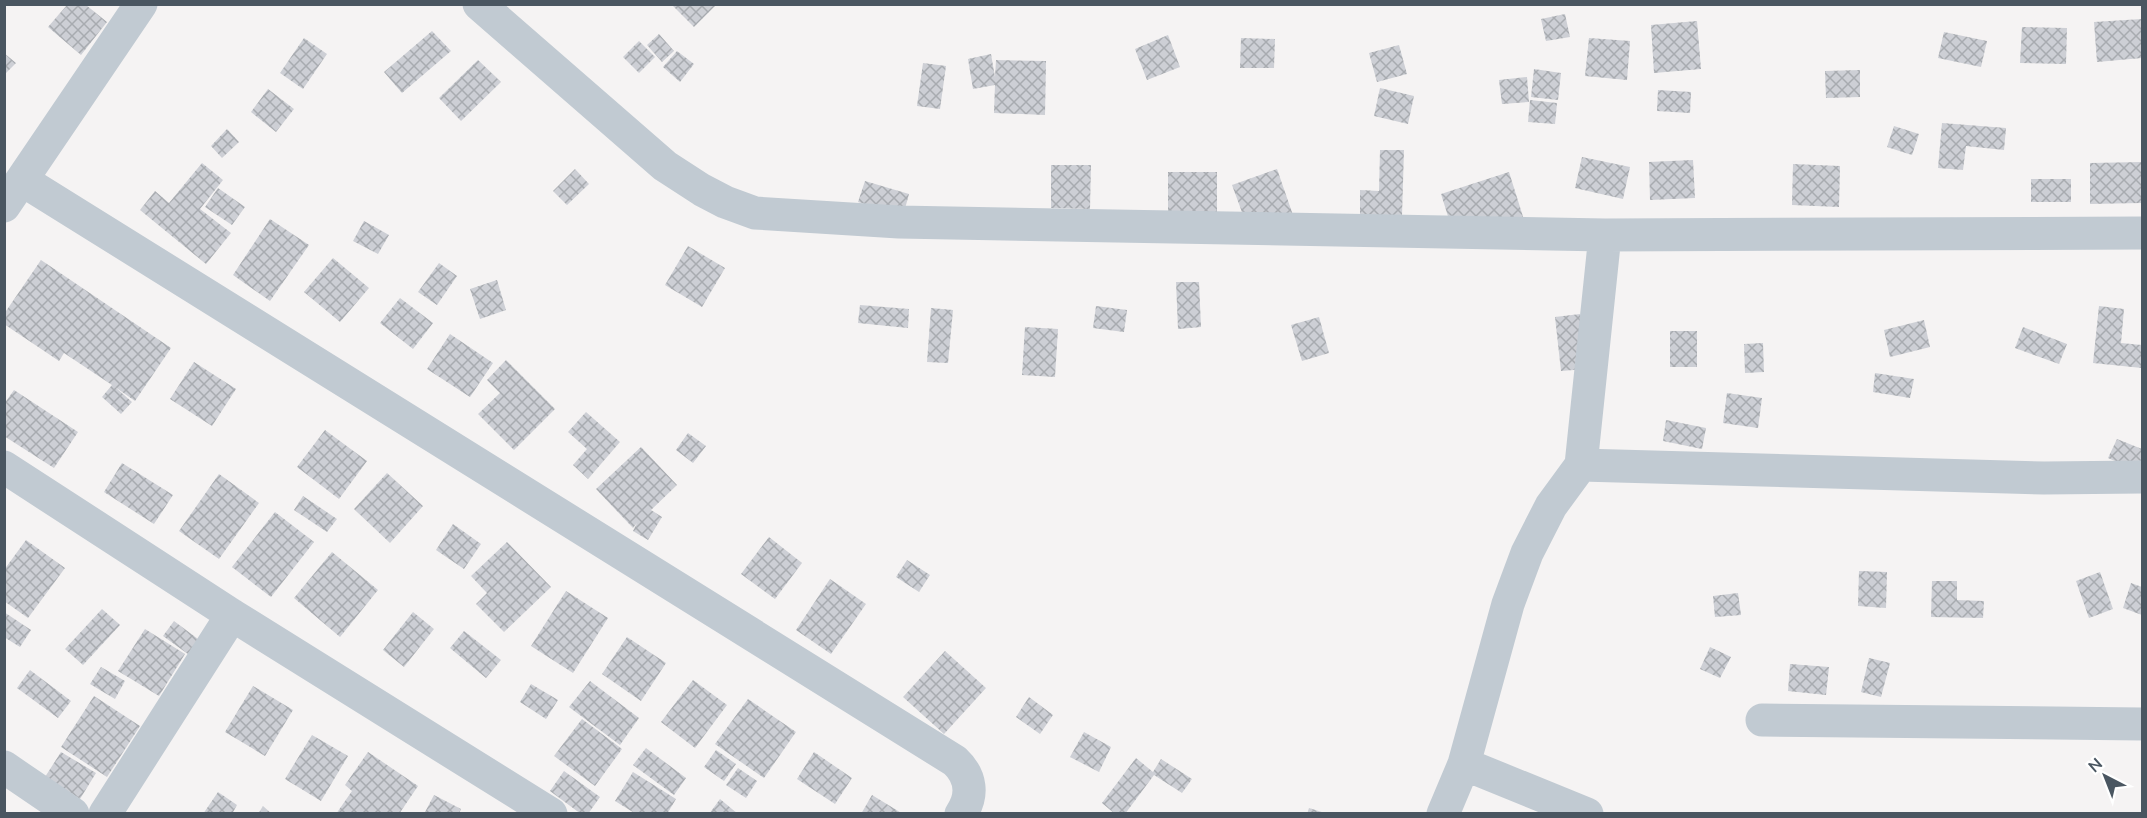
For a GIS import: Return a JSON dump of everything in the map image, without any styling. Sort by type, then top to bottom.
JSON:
[{"type":"street","points":[[141,4],[13,193],[955,761],[963,768],[969,779],[967,806],[961,813]]},
{"type":"street","points":[[479,4],[665,166],[702,190],[725,202],[755,213],[899,222],[1605,235],[2142,233]]},
{"type":"street","points":[[1443,813],[1464,764],[1509,604],[1527,553],[1551,506],[1581,465],[1605,235]]},
{"type":"street","points":[[1581,465],[2044,478],[2142,477]]},
{"type":"street","points":[[4,467],[232,615],[551,813]]},
{"type":"street","points":[[105,813],[232,615]]},
{"type":"street","points":[[1762,720],[2142,724]]},
{"type":"street","points":[[1464,764],[1587,813]]},
{"type":"street","points":[[4,767],[74,813]]},
{"type":"building","points":[[674,4],[717,4],[694,27],[673,6]]},
{"type":"building","points":[[67,5],[86,5],[107,22],[81,55],[48,27]]},
{"type":"building","points":[[1565,14],[1570,37],[1546,41],[1541,19]]},
{"type":"building","points":[[2142,19],[2142,58],[2097,62],[2094,22]]},
{"type":"building","points":[[1697,21],[1701,69],[1654,73],[1651,25]]},
{"type":"building","points":[[2022,27],[2067,28],[2066,64],[2020,63]]},
{"type":"building","points":[[432,31],[451,51],[402,93],[384,72]]},
{"type":"building","points":[[1944,32],[1987,41],[1981,67],[1938,58]]},
{"type":"building","points":[[659,34],[674,51],[662,62],[647,45]]},
{"type":"building","points":[[1168,35],[1180,67],[1147,80],[1135,49]]},
{"type":"building","points":[[304,38],[327,54],[303,89],[280,73]]},
{"type":"building","points":[[1241,38],[1275,39],[1274,68],[1240,68]]},
{"type":"building","points":[[1589,38],[1630,41],[1627,80],[1585,76]]},
{"type":"building","points":[[639,41],[655,57],[639,73],[623,57]]},
{"type":"building","points":[[1399,45],[1407,74],[1377,82],[1369,53]]},
{"type":"building","points":[[677,51],[694,64],[680,82],[663,67]]},
{"type":"building","points":[[4,53],[16,63],[4,75]]},
{"type":"building","points":[[991,54],[995,77],[996,60],[1046,61],[1045,115],[994,113],[995,85],[973,89],[968,59]]},
{"type":"building","points":[[478,60],[501,82],[461,121],[439,98]]},
{"type":"building","points":[[923,63],[946,66],[940,109],[917,106]]},
{"type":"building","points":[[1534,69],[1561,73],[1558,100],[1531,97]]},
{"type":"building","points":[[1860,70],[1860,97],[1826,98],[1825,71]]},
{"type":"building","points":[[1527,77],[1529,102],[1502,104],[1499,80]]},
{"type":"building","points":[[1380,88],[1414,96],[1408,124],[1374,116]]},
{"type":"building","points":[[268,89],[294,109],[276,132],[251,112]]},
{"type":"building","points":[[1658,90],[1691,92],[1690,113],[1657,111]]},
{"type":"building","points":[[1530,100],[1557,103],[1555,124],[1528,122]]},
{"type":"building","points":[[1942,123],[2006,128],[2004,150],[1966,146],[1963,170],[1938,168]]},
{"type":"building","points":[[1894,126],[1919,134],[1912,155],[1887,147]]},
{"type":"building","points":[[227,129],[239,142],[222,158],[211,146]]},
{"type":"building","points":[[1380,150],[1404,150],[1402,216],[1360,215],[1360,190],[1379,191]]},
{"type":"building","points":[[1582,157],[1630,167],[1623,199],[1575,188]]},
{"type":"building","points":[[1693,160],[1695,198],[1650,200],[1649,162]]},
{"type":"building","points":[[2142,162],[2142,203],[2090,204],[2090,163]]},
{"type":"building","points":[[202,163],[223,180],[200,209],[231,233],[206,264],[140,210],[155,191],[169,203]]},
{"type":"building","points":[[1793,164],[1840,166],[1839,207],[1792,205]]},
{"type":"building","points":[[1051,165],[1091,165],[1090,209],[1051,208]]},
{"type":"building","points":[[575,169],[589,184],[567,205],[553,191]]},
{"type":"building","points":[[1277,169],[1294,218],[1250,234],[1232,185]]},
{"type":"building","points":[[1168,172],[1217,172],[1217,215],[1168,214]]},
{"type":"building","points":[[1509,172],[1525,223],[1457,245],[1441,194]]},
{"type":"building","points":[[2031,179],[2071,179],[2071,202],[2031,202]]},
{"type":"building","points":[[865,181],[909,194],[903,216],[858,202]]},
{"type":"building","points":[[218,188],[245,207],[232,225],[205,207]]},
{"type":"building","points":[[270,219],[309,245],[270,301],[233,275]]},
{"type":"building","points":[[364,221],[389,235],[378,254],[353,241]]},
{"type":"building","points":[[688,246],[725,268],[702,307],[665,285]]},
{"type":"building","points":[[333,258],[369,288],[340,322],[304,292]]},
{"type":"building","points":[[41,260],[171,348],[135,401],[115,387],[132,402],[121,414],[102,397],[112,385],[64,353],[59,361],[4,324],[4,314]]},
{"type":"building","points":[[439,263],[457,276],[437,305],[418,292]]},
{"type":"building","points":[[497,280],[506,310],[480,319],[470,289]]},
{"type":"building","points":[[1176,282],[1199,282],[1201,327],[1178,329]]},
{"type":"building","points":[[400,298],[433,323],[413,349],[380,323]]},
{"type":"building","points":[[860,305],[909,309],[908,328],[858,323]]},
{"type":"building","points":[[1096,306],[1127,310],[1124,332],[1093,328]]},
{"type":"building","points":[[2099,306],[2124,309],[2121,343],[2142,345],[2142,368],[2093,363]]},
{"type":"building","points":[[931,308],[953,310],[948,363],[927,362]]},
{"type":"building","points":[[1580,314],[1586,369],[1561,371],[1555,317]]},
{"type":"building","points":[[1319,317],[1329,353],[1302,361],[1291,325]]},
{"type":"building","points":[[1924,320],[1930,347],[1890,357],[1884,330]]},
{"type":"building","points":[[1025,327],[1058,329],[1055,377],[1022,375]]},
{"type":"building","points":[[2023,327],[2067,344],[2059,364],[2015,348]]},
{"type":"building","points":[[1670,331],[1697,331],[1697,367],[1670,367]]},
{"type":"building","points":[[450,334],[493,363],[470,397],[427,369]]},
{"type":"building","points":[[1763,343],[1764,372],[1745,373],[1744,344]]},
{"type":"building","points":[[506,360],[555,409],[514,450],[478,414],[500,393],[487,380]]},
{"type":"building","points":[[194,362],[236,389],[212,426],[170,399]]},
{"type":"building","points":[[1875,373],[1914,379],[1910,398],[1873,392]]},
{"type":"building","points":[[14,390],[78,432],[54,468],[4,436],[4,404]]},
{"type":"building","points":[[1727,393],[1762,398],[1758,428],[1723,423]]},
{"type":"building","points":[[586,412],[620,442],[588,479],[573,465],[587,449],[568,432]]},
{"type":"building","points":[[1666,420],[1706,428],[1702,449],[1663,441]]},
{"type":"building","points":[[325,430],[367,461],[339,499],[297,467]]},
{"type":"building","points":[[688,433],[706,446],[693,463],[676,450]]},
{"type":"building","points":[[2117,439],[2142,449],[2142,473],[2108,458]]},
{"type":"building","points":[[641,447],[677,485],[651,510],[662,517],[648,540],[633,531],[637,523],[633,528],[596,489]]},
{"type":"building","points":[[122,463],[173,495],[154,524],[104,492]]},
{"type":"building","points":[[387,473],[423,506],[390,543],[354,509]]},
{"type":"building","points":[[219,474],[259,503],[219,559],[179,531]]},
{"type":"building","points":[[303,496],[337,519],[327,532],[294,510]]},
{"type":"building","points":[[275,512],[314,542],[271,597],[232,567]]},
{"type":"building","points":[[453,524],[481,544],[464,569],[436,550]]},
{"type":"building","points":[[769,537],[802,563],[775,599],[741,574]]},
{"type":"building","points":[[26,540],[65,568],[28,618],[4,601],[4,570]]},
{"type":"building","points":[[507,542],[551,587],[504,632],[476,604],[487,593],[471,576]]},
{"type":"building","points":[[332,552],[378,590],[340,637],[294,598]]},
{"type":"building","points":[[907,560],[930,575],[919,592],[896,577]]},
{"type":"building","points":[[1859,571],[1887,572],[1886,608],[1858,606]]},
{"type":"building","points":[[2100,572],[2113,609],[2089,618],[2076,581]]},
{"type":"building","points":[[830,579],[866,604],[831,654],[796,630]]},
{"type":"building","points":[[1932,581],[1957,581],[1957,600],[1984,601],[1983,618],[1931,617]]},
{"type":"building","points":[[2131,583],[2142,587],[2142,615],[2123,608]]},
{"type":"building","points":[[566,591],[608,618],[573,673],[531,646]]},
{"type":"building","points":[[1738,593],[1741,615],[1715,617],[1713,596]]},
{"type":"building","points":[[102,609],[120,625],[83,665],[65,649]]},
{"type":"building","points":[[4,612],[31,630],[20,647],[4,637]]},
{"type":"building","points":[[413,612],[434,629],[404,667],[383,650]]},
{"type":"building","points":[[174,621],[202,642],[192,657],[163,636]]},
{"type":"building","points":[[145,629],[185,654],[159,696],[118,671]]},
{"type":"building","points":[[464,631],[501,660],[486,678],[450,648]]},
{"type":"building","points":[[627,637],[666,663],[641,701],[602,674]]},
{"type":"building","points":[[1710,647],[1731,657],[1720,678],[1700,669]]},
{"type":"building","points":[[945,651],[986,688],[944,734],[903,697]]},
{"type":"building","points":[[1869,658],[1890,663],[1881,697],[1861,692]]},
{"type":"building","points":[[1790,664],[1829,667],[1826,695],[1788,691]]},
{"type":"building","points":[[101,667],[125,681],[115,699],[90,684]]},
{"type":"building","points":[[30,670],[71,701],[58,718],[17,688]]},
{"type":"building","points":[[693,680],[727,705],[695,748],[661,722]]},
{"type":"building","points":[[590,681],[639,718],[620,745],[569,707]]},
{"type":"building","points":[[531,684],[558,700],[546,719],[520,702]]},
{"type":"building","points":[[253,686],[293,710],[265,756],[225,732]]},
{"type":"building","points":[[94,696],[140,726],[107,777],[61,747]]},
{"type":"building","points":[[1029,697],[1053,715],[1040,734],[1016,717]]},
{"type":"building","points":[[748,699],[796,732],[764,778],[715,744]]},
{"type":"building","points":[[582,719],[622,749],[595,786],[554,756]]},
{"type":"building","points":[[1084,732],[1111,747],[1099,772],[1070,757]]},
{"type":"building","points":[[312,735],[348,756],[321,801],[285,779]]},
{"type":"building","points":[[646,748],[686,778],[674,795],[633,765]]},
{"type":"building","points":[[716,750],[736,764],[724,781],[704,767]]},
{"type":"building","points":[[61,752],[96,773],[80,799],[45,777]]},
{"type":"building","points":[[368,752],[418,786],[399,814],[336,814],[352,791],[345,785]]},
{"type":"building","points":[[814,752],[852,778],[835,804],[797,779]]},
{"type":"building","points":[[1136,758],[1153,772],[1161,759],[1192,779],[1182,793],[1154,775],[1125,814],[1115,814],[1102,803]]},
{"type":"building","points":[[738,768],[757,781],[746,798],[726,785]]},
{"type":"building","points":[[564,771],[600,797],[588,814],[581,814],[550,791]]},
{"type":"building","points":[[633,772],[676,799],[667,814],[636,814],[615,801]]},
{"type":"building","points":[[218,792],[237,805],[232,814],[203,814]]},
{"type":"building","points":[[434,795],[461,809],[459,814],[424,814]]},
{"type":"building","points":[[872,795],[903,814],[861,814]]},
{"type":"building","points":[[720,799],[738,814],[709,814]]},
{"type":"building","points":[[263,806],[272,814],[258,814]]},
{"type":"building","points":[[1309,808],[1325,813],[1325,814],[1307,814]]}]
